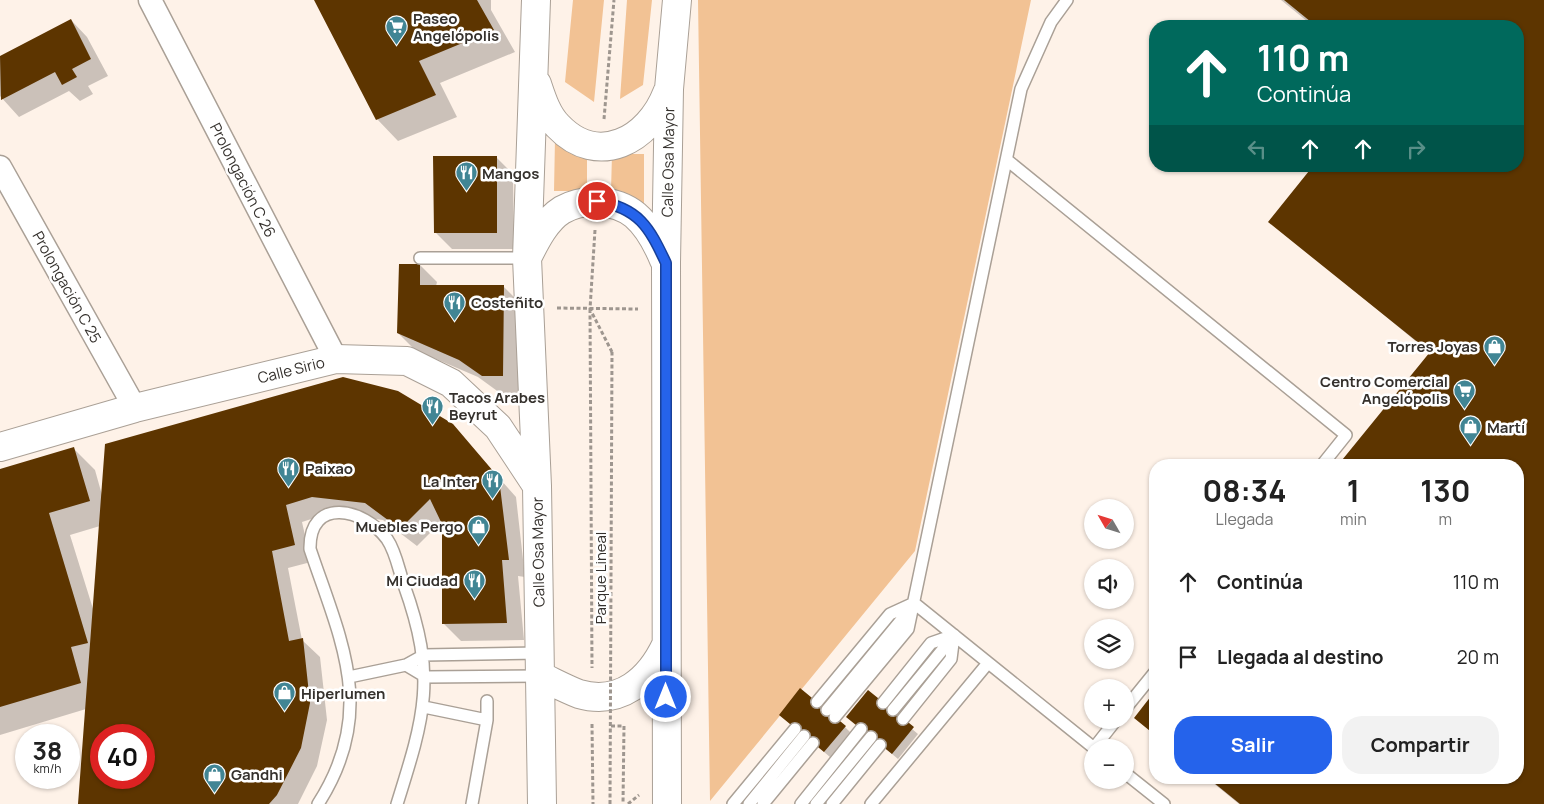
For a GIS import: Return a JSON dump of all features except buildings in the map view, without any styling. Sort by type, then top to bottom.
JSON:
[{"type":"street","name":"Prolongación C 26","points":[[150,0],[336,359]]},
{"type":"street","name":"Calle Osa Mayor","points":[[536,0],[527,258],[537,486],[542,804]]},
{"type":"street","name":"Calle Osa Mayor","points":[[666,804],[668,310],[666,263],[669,88],[677,0]]},
{"type":"street","points":[[533,71],[549,115],[558,126],[580,142],[591,145],[619,144],[642,133],[657,115],[669,88]]},
{"type":"street","name":"Prolongación C 25","points":[[0,167],[135,408]]},
{"type":"street","points":[[527,258],[535,240],[546,225],[562,210],[597,201],[615,204],[636,216],[649,229],[666,263]]},
{"type":"street","name":"Calle Sirio","points":[[0,447],[135,408],[336,359],[407,361],[451,383],[498,427],[537,486]]},
{"type":"street","points":[[540,665],[579,694],[592,696],[614,694],[639,683],[654,668],[666,644]]},
{"type":"lane","points":[[831,713],[908,629],[1022,89],[1052,22],[1067,0]]},
{"type":"lane","points":[[1007,160],[1346,435],[1327,459]]},
{"type":"lane","points":[[420,258],[527,258]]},
{"type":"lane","points":[[318,804],[333,777],[340,758],[348,725],[349,677],[338,627],[310,549],[312,530],[317,522],[326,515],[339,511],[360,516],[373,524],[389,542],[418,622],[426,677],[424,707],[414,749],[397,804]]},
{"type":"lane","points":[[914,603],[1084,740]]},
{"type":"lane","points":[[817,702],[890,614],[914,603]]},
{"type":"lane","points":[[883,702],[931,643],[954,635]]},
{"type":"lane","points":[[893,710],[954,635]]},
{"type":"lane","points":[[903,718],[951,659],[954,635]]},
{"type":"lane","points":[[349,677],[406,665],[424,655],[540,665]]},
{"type":"lane","points":[[871,804],[988,663]]},
{"type":"lane","points":[[406,665],[426,677],[540,665]]},
{"type":"lane","points":[[1134,698],[1149,679]]},
{"type":"lane","points":[[472,804],[487,720],[487,700]]},
{"type":"lane","points":[[424,707],[487,720]]},
{"type":"lane","points":[[801,804],[861,729]]},
{"type":"lane","points":[[1101,739],[1109,729]]},
{"type":"lane","points":[[733,804],[804,736]]},
{"type":"lane","points":[[749,804],[804,736]]},
{"type":"lane","points":[[763,804],[804,736]]},
{"type":"lane","points":[[816,804],[871,737]]},
{"type":"lane","points":[[832,804],[880,745]]},
{"type":"lane","points":[[1134,780],[1164,804]]},
{"type":"path","points":[[530,308],[668,310]]},
{"type":"path","points":[[590,309],[593,804]]},
{"type":"path","name":"Parque Lineal","points":[[610,804],[612,352]]},
{"type":"path","points":[[611,726],[624,726],[623,804]]},
{"type":"shaded area","points":[[573,0],[604,0],[594,102],[565,82]]},
{"type":"shaded area","points":[[627,0],[652,0],[643,85],[620,99]]},
{"type":"shaded area","points":[[698,0],[1031,0],[915,551],[710,801]]},
{"type":"shaded area","points":[[555,139],[587,154],[587,191],[554,191]]},
{"type":"shaded area","points":[[612,154],[644,154],[644,206],[611,191]]},
{"type":"place","name":"Paseo Angelópolis","points":[[397,46]]},
{"type":"place","name":"Mangos","points":[[466,192]]},
{"type":"place","name":"Costeñito","points":[[455,321]]},
{"type":"place","name":"Torres Joyas","points":[[1494,365]]},
{"type":"place","name":"Centro Comercial Angelópolis","points":[[1464,409]]},
{"type":"place","name":"Tacos Arabes Beyrut","points":[[433,425]]},
{"type":"place","name":"Martí","points":[[1471,446]]},
{"type":"place","name":"Paixao","points":[[289,487]]},
{"type":"place","name":"La Inter","points":[[493,500]]},
{"type":"place","name":"Muebles Pergo","points":[[479,545]]},
{"type":"place","name":"Mi Ciudad","points":[[474,599]]},
{"type":"place","name":"Hiperlumen","points":[[285,712]]},
{"type":"place","name":"Gandhi","points":[[215,793]]},
{"type":"route","points":[[597,201],[615,204],[627,209],[636,216],[649,229],[666,263],[668,310],[666,697]]}]
